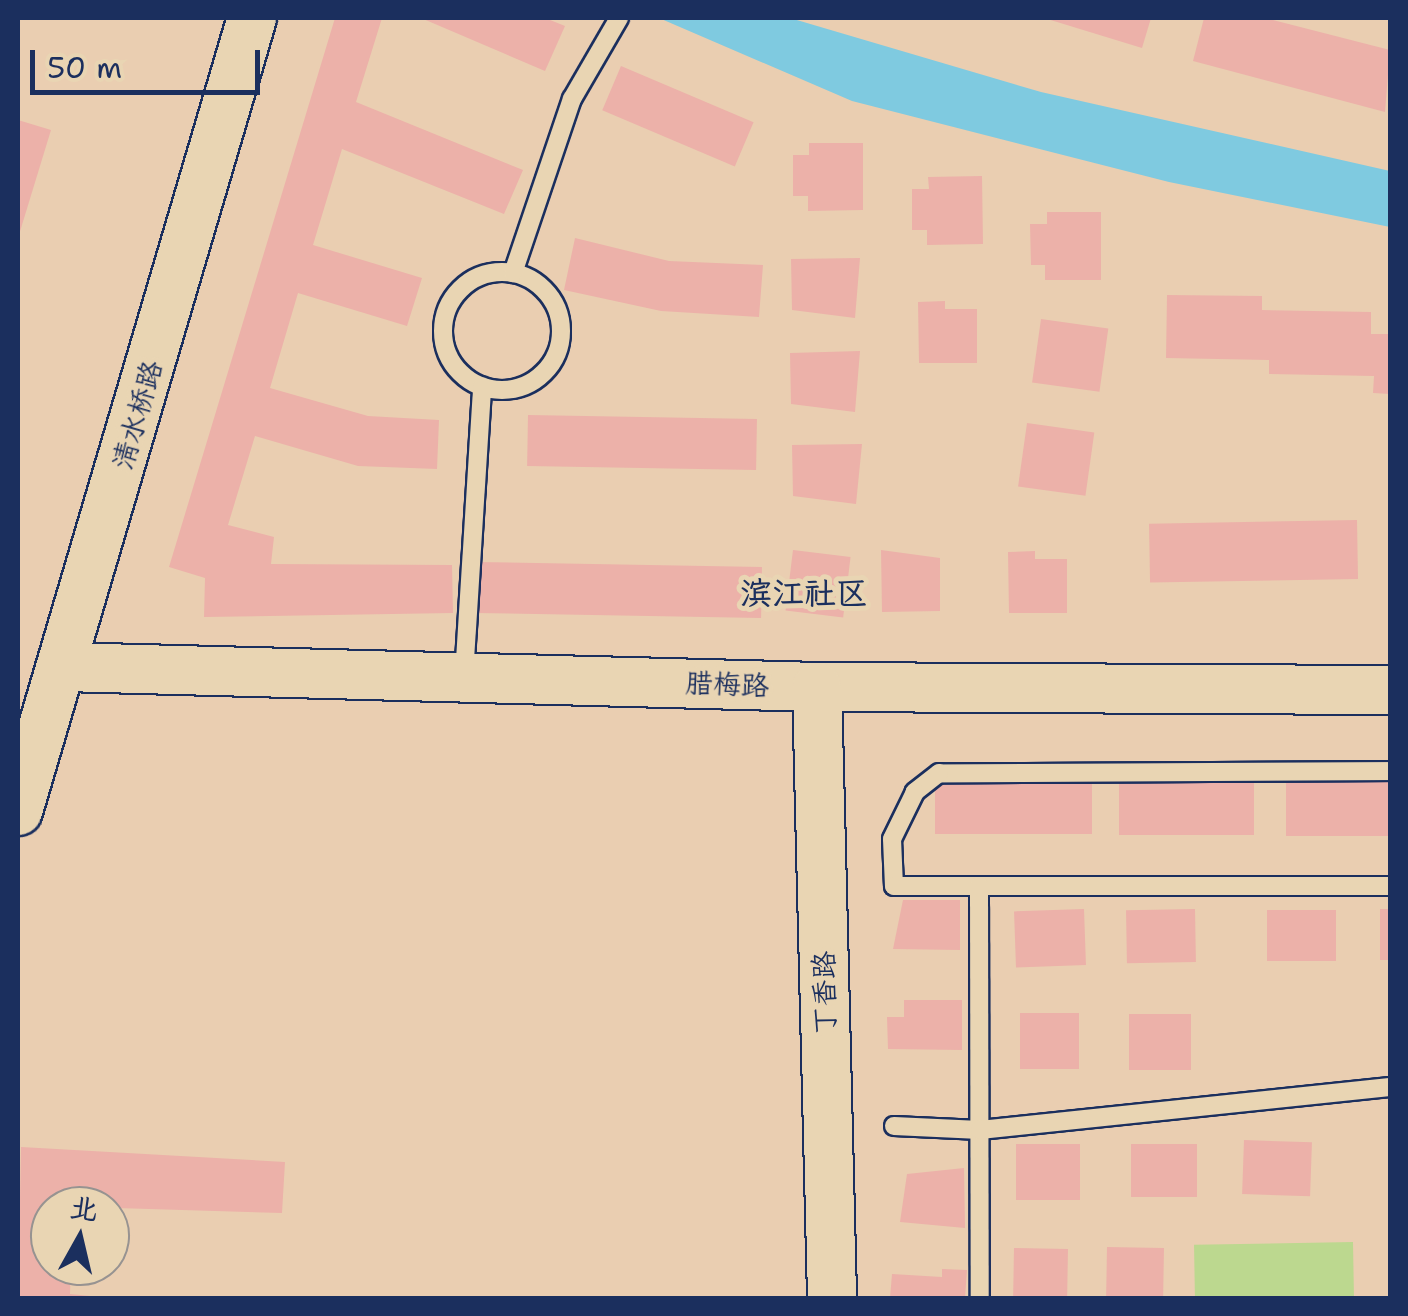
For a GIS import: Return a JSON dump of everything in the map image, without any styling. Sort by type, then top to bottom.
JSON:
[{"type":"street","name":"清水桥路","points":[[18,811],[30,736],[64,666],[252,18]]},
{"type":"street","name":"腊梅路","points":[[64,666],[817,687],[1390,690]]},
{"type":"street","name":"丁香路","points":[[817,687],[832,1298]]},
{"type":"lane","points":[[512,272],[572,99],[619,18]]},
{"type":"lane","points":[[512,272],[546,291],[562,326],[560,346],[538,378],[502,390],[482,387],[446,350],[445,316],[463,286],[512,272]]},
{"type":"lane","points":[[464,677],[482,387]]},
{"type":"lane","points":[[1390,771],[939,773],[915,792],[892,839],[894,886],[1390,886]]},
{"type":"lane","points":[[978,886],[980,1298]]},
{"type":"lane","points":[[894,1126],[980,1130],[1390,1087]]},
{"type":"green space","points":[[1353,1242],[1354,1298],[1195,1298],[1194,1245]]},
{"type":"water","points":[[659,18],[790,18],[1041,92],[1390,171],[1390,227],[1169,182],[852,101]]},
{"type":"building","points":[[335,18],[382,18],[356,102],[523,170],[504,214],[342,149],[313,245],[422,278],[407,326],[298,293],[270,388],[368,416],[439,420],[437,469],[358,466],[255,436],[228,525],[274,537],[271,564],[452,565],[453,613],[204,617],[205,578],[169,567]]},
{"type":"building","points":[[421,18],[545,18],[565,26],[545,71]]},
{"type":"building","points":[[1044,18],[1151,18],[1142,48]]},
{"type":"building","points":[[1204,18],[1265,18],[1390,50],[1385,112],[1193,61]]},
{"type":"building","points":[[621,66],[754,122],[735,166],[602,110]]},
{"type":"building","points":[[18,120],[51,130],[18,238]]},
{"type":"building","points":[[809,143],[863,143],[863,210],[808,211],[808,196],[793,196],[793,155],[809,155]]},
{"type":"building","points":[[982,176],[983,244],[927,245],[927,230],[912,230],[912,189],[929,189],[928,177]]},
{"type":"building","points":[[1047,212],[1101,212],[1101,280],[1045,280],[1045,265],[1031,265],[1030,224],[1047,224]]},
{"type":"building","points":[[575,238],[669,261],[763,265],[759,317],[661,311],[564,290]]},
{"type":"building","points":[[860,258],[855,318],[792,310],[791,259]]},
{"type":"building","points":[[1167,295],[1262,296],[1262,310],[1371,312],[1371,334],[1390,334],[1390,394],[1373,393],[1374,376],[1269,374],[1269,360],[1166,358]]},
{"type":"building","points":[[945,301],[945,309],[977,309],[977,363],[919,363],[918,302]]},
{"type":"building","points":[[1041,319],[1108,328],[1099,392],[1032,382]]},
{"type":"building","points":[[860,351],[855,412],[791,404],[790,353]]},
{"type":"building","points":[[528,415],[757,419],[756,470],[527,466]]},
{"type":"building","points":[[1027,423],[1094,432],[1085,496],[1018,486]]},
{"type":"building","points":[[862,444],[856,504],[793,496],[792,445]]},
{"type":"building","points":[[1357,520],[1358,579],[1150,583],[1149,524]]},
{"type":"building","points":[[793,550],[851,557],[843,618],[786,611]]},
{"type":"building","points":[[881,550],[940,558],[940,611],[882,612]]},
{"type":"building","points":[[1035,551],[1035,559],[1067,559],[1067,613],[1009,613],[1008,552]]},
{"type":"building","points":[[475,562],[762,567],[761,618],[474,613]]},
{"type":"building","points":[[1119,781],[1254,781],[1254,835],[1119,835]]},
{"type":"building","points":[[935,782],[1092,782],[1092,834],[935,834]]},
{"type":"building","points":[[1286,782],[1390,782],[1390,836],[1286,836]]},
{"type":"building","points":[[903,900],[960,900],[960,950],[893,949]]},
{"type":"building","points":[[1084,909],[1086,965],[1016,967],[1014,911]]},
{"type":"building","points":[[1195,909],[1196,962],[1127,963],[1126,910]]},
{"type":"building","points":[[1380,909],[1390,909],[1390,960],[1380,960]]},
{"type":"building","points":[[1267,910],[1336,910],[1336,961],[1267,961]]},
{"type":"building","points":[[904,1000],[962,1000],[962,1050],[888,1049],[887,1017],[904,1017]]},
{"type":"building","points":[[1020,1013],[1079,1013],[1079,1069],[1020,1069]]},
{"type":"building","points":[[1129,1014],[1191,1014],[1191,1070],[1129,1070]]},
{"type":"building","points":[[1244,1140],[1312,1142],[1310,1196],[1242,1194]]},
{"type":"building","points":[[1016,1144],[1080,1144],[1080,1200],[1016,1200]]},
{"type":"building","points":[[1131,1144],[1197,1144],[1197,1197],[1131,1197]]},
{"type":"building","points":[[21,1147],[285,1162],[282,1213],[130,1208],[130,1186],[30,1186],[30,1286],[70,1286],[70,1294],[110,1298],[18,1298]]},
{"type":"building","points":[[964,1168],[965,1228],[900,1222],[907,1174]]},
{"type":"building","points":[[1107,1247],[1164,1248],[1163,1298],[1106,1298]]},
{"type":"building","points":[[1014,1248],[1068,1249],[1067,1298],[1013,1298]]},
{"type":"building","points":[[942,1269],[967,1270],[965,1298],[890,1298],[892,1274],[942,1277]]},
{"type":"district","name":"滨江社区","points":[[804,593]]}]
